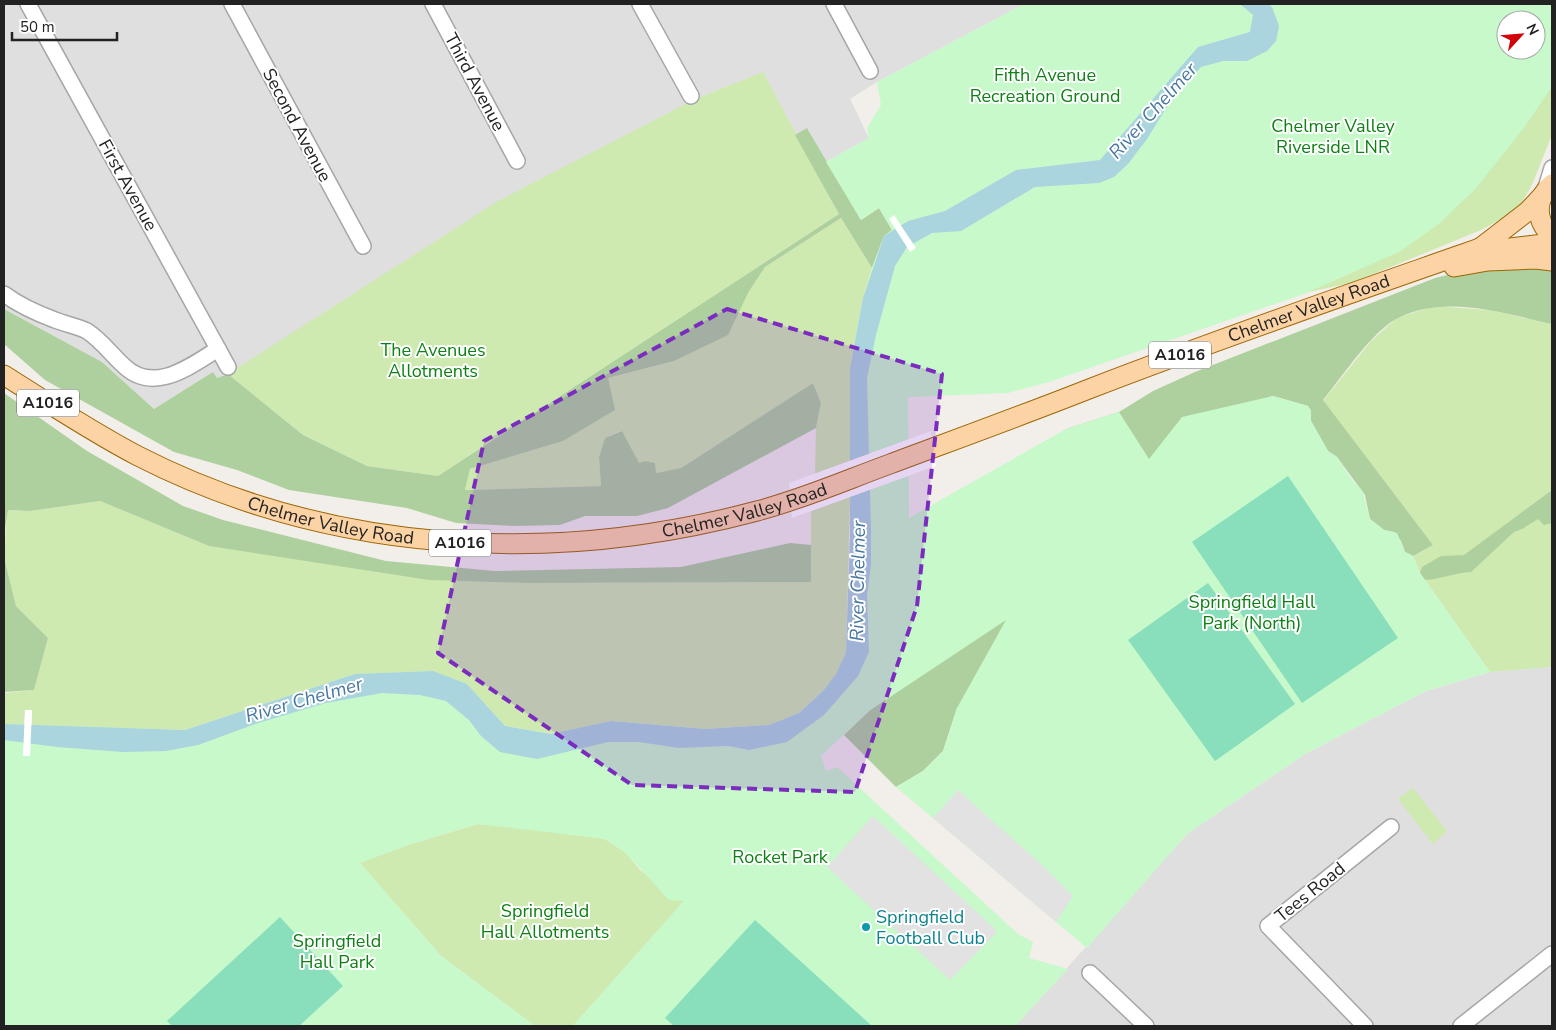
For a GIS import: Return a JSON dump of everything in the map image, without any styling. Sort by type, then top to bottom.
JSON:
[{"type":"main road","points":[[1546,190],[1539,206],[1540,216],[1543,226],[1552,236]]},
{"type":"main road","name":"Chelmer Valley Road","points":[[4,375],[138,456],[214,489],[291,514],[358,530],[485,544],[556,545],[627,539],[708,523],[790,501],[1172,358],[1480,248],[1528,211],[1546,190]]},
{"type":"main road","name":"Chelmer Valley Road","points":[[1480,248],[1510,248],[1552,243]]},
{"type":"main road","name":"A1016","points":[[1428,266],[1459,267],[1508,259],[1552,261]]},
{"type":"street","name":"First Avenue","points":[[28,4],[228,367]]},
{"type":"street","name":"Second Avenue","points":[[232,4],[363,246]]},
{"type":"street","name":"Third Avenue","points":[[433,4],[517,161]]},
{"type":"street","points":[[640,4],[691,96]]},
{"type":"street","points":[[834,4],[870,71]]},
{"type":"street","points":[[1546,190],[1552,168]]},
{"type":"street","points":[[4,294],[22,307],[85,330],[106,344],[123,365],[136,376],[151,380],[167,378],[218,349]]},
{"type":"street","name":"Tees Road","points":[[1365,1026],[1268,926],[1391,827]]},
{"type":"street","points":[[1461,1026],[1552,954]]},
{"type":"street","points":[[1090,973],[1146,1026]]},
{"type":"highlighted area","points":[[727,309],[942,374],[917,606],[855,792],[632,785],[438,653],[484,441]]},
{"type":"shaded area","points":[[4,4],[1024,4],[877,82],[850,99],[869,138],[826,162],[808,129],[795,135],[762,73],[693,100],[228,374],[217,378],[213,373],[154,409],[102,362],[4,309]]},
{"type":"shaded area","points":[[1552,667],[1552,1026],[1015,1026],[1187,834],[1305,754],[1426,691],[1490,672]]},
{"type":"shaded area","points":[[958,790],[1041,864],[1073,896],[1056,922],[933,818]]},
{"type":"shaded area","points":[[873,816],[996,930],[996,933],[950,980],[827,867]]},
{"type":"green space","points":[[1024,4],[1552,4],[1552,87],[1522,130],[1476,188],[1440,223],[1401,251],[1304,294],[1049,382],[1008,393],[908,397],[909,518],[1066,429],[1119,412],[1149,459],[1182,417],[1273,396],[1308,406],[1311,411],[1311,421],[1328,451],[1337,457],[1352,480],[1362,490],[1370,519],[1384,530],[1397,533],[1405,552],[1413,556],[1420,573],[1490,672],[1426,691],[1305,754],[1187,834],[1087,948],[896,787],[923,771],[943,751],[957,708],[1006,620],[869,711],[821,756],[826,771],[837,767],[1018,934],[1033,942],[1029,958],[1068,969],[1015,1026],[573,1026],[684,901],[669,900],[625,852],[605,839],[478,824],[411,844],[360,863],[441,956],[535,1026],[4,1026],[4,724],[185,730],[355,674],[433,671],[467,684],[505,726],[551,734],[611,721],[705,729],[769,725],[799,713],[823,691],[836,674],[846,654],[850,539],[850,368],[863,298],[872,268],[884,236],[892,230],[879,208],[861,220],[826,162],[869,138],[867,128],[881,105],[877,82]]},
{"type":"green space","points":[[1552,4],[1552,135],[1531,187],[1520,205],[1503,218],[1481,230],[1351,283],[1304,293],[1423,43],[1496,21],[1496,60],[1546,60],[1546,10],[1532,10]]},
{"type":"green space","name":"The Avenues Allotments","points":[[763,72],[839,214],[438,476],[367,466],[303,435],[228,374],[498,201],[693,100]]},
{"type":"green space","points":[[807,128],[861,220],[879,208],[892,230],[884,236],[872,268],[841,218],[765,267],[748,293],[728,335],[674,361],[608,378],[615,410],[563,441],[470,469],[465,490],[601,486],[599,457],[605,438],[622,431],[639,463],[645,461],[655,463],[656,473],[681,468],[813,383],[821,403],[816,428],[668,508],[637,516],[585,516],[560,525],[515,526],[456,523],[407,508],[289,490],[237,470],[174,452],[45,380],[4,344],[4,309],[102,362],[154,409],[213,372],[217,378],[228,374],[303,435],[367,466],[438,476],[839,214],[795,135]]},
{"type":"green space","points":[[841,218],[872,268],[863,298],[850,368],[850,461],[815,474],[816,428],[821,403],[813,383],[681,468],[656,473],[639,464],[621,431],[605,438],[599,457],[601,486],[465,490],[470,469],[563,441],[608,378],[674,361],[748,293],[765,267]]},
{"type":"green space","points":[[1495,263],[1552,267],[1552,324],[1494,311],[1454,306],[1416,311],[1398,318],[1378,333],[1323,400],[1433,545],[1413,556],[1405,552],[1401,541],[1394,532],[1384,530],[1370,519],[1365,495],[1337,457],[1328,451],[1311,421],[1311,411],[1308,406],[1273,396],[1267,398],[957,708],[943,751],[923,771],[896,787],[844,735],[869,711],[1066,429],[1119,412],[1153,391],[1195,372],[1435,278]]},
{"type":"green space","points":[[1434,306],[1490,310],[1552,324],[1552,490],[1535,503],[1552,519],[1552,667],[1490,672],[1420,573],[1413,556],[1433,545],[1323,401],[1371,341],[1397,318]]},
{"type":"green space","points":[[4,393],[87,451],[183,506],[223,520],[386,561],[495,571],[681,567],[790,543],[811,545],[811,582],[529,583],[429,580],[209,546],[100,501],[30,511],[8,510],[4,535]]},
{"type":"green space","name":"Springfield Hall Park (North)","points":[[1288,476],[1398,638],[1302,703],[1192,542]]},
{"type":"green space","points":[[1552,490],[1552,523],[1544,525],[1538,519],[1514,532],[1471,572],[1425,580],[1420,573],[1422,567],[1441,556],[1464,555]]},
{"type":"green space","points":[[850,497],[846,654],[836,674],[823,691],[799,713],[769,725],[705,729],[612,721],[552,734],[505,726],[467,684],[355,674],[185,730],[32,726],[32,711],[25,710],[24,725],[4,724],[4,693],[34,690],[48,638],[16,606],[4,557],[7,510],[30,511],[100,501],[209,546],[529,583],[811,582],[811,511]]},
{"type":"green space","points":[[4,557],[16,606],[48,638],[34,690],[4,692]]},
{"type":"green space","points":[[1208,583],[1295,704],[1215,761],[1128,640]]},
{"type":"green space","points":[[1413,788],[1447,831],[1433,844],[1398,799]]},
{"type":"green space","name":"Springfield Hall Allotments","points":[[478,824],[510,826],[605,839],[625,852],[640,870],[684,901],[573,1026],[535,1026],[441,956],[359,862]]},
{"type":"green space","points":[[280,917],[343,986],[299,1026],[172,1026],[167,1021]]},
{"type":"green space","points":[[755,920],[872,1026],[674,1026],[665,1018]]},
{"type":"water","name":"River Chelmer","points":[[1240,4],[1268,4],[1272,7],[1279,26],[1276,41],[1267,51],[1247,61],[1223,61],[1201,67],[1173,97],[1147,139],[1128,164],[1114,177],[1099,183],[1035,187],[961,231],[932,233],[907,247],[895,266],[876,335],[867,378],[871,529],[871,564],[867,596],[869,652],[858,676],[824,715],[787,742],[749,750],[728,746],[679,748],[639,742],[608,742],[537,759],[500,752],[481,736],[469,720],[446,701],[420,695],[382,693],[326,703],[258,723],[198,745],[166,751],[123,752],[57,747],[4,740],[4,724],[185,730],[355,674],[433,671],[467,684],[505,726],[551,734],[611,721],[705,729],[769,725],[799,713],[823,691],[836,674],[846,653],[850,539],[850,368],[863,298],[884,236],[908,221],[945,211],[1016,170],[1100,160],[1198,47],[1250,32],[1253,15]]},
{"type":"pier","points":[[894,215],[916,248],[910,252],[889,219]]},
{"type":"pier","points":[[931,431],[936,466],[792,518],[789,483]]},
{"type":"pier","points":[[25,710],[32,710],[30,756],[23,756]]},
{"type":"place","name":"Springfield Football Club","points":[[866,927]]},
{"type":"park label","name":"Fifth Avenue Recreation Ground","points":[[1045,85]]},
{"type":"park label","name":"Chelmer Valley Riverside LNR","points":[[1333,136]]},
{"type":"park label","name":"Rocket Park","points":[[780,857]]},
{"type":"park label","name":"Springfield Hall Park","points":[[337,951]]}]
